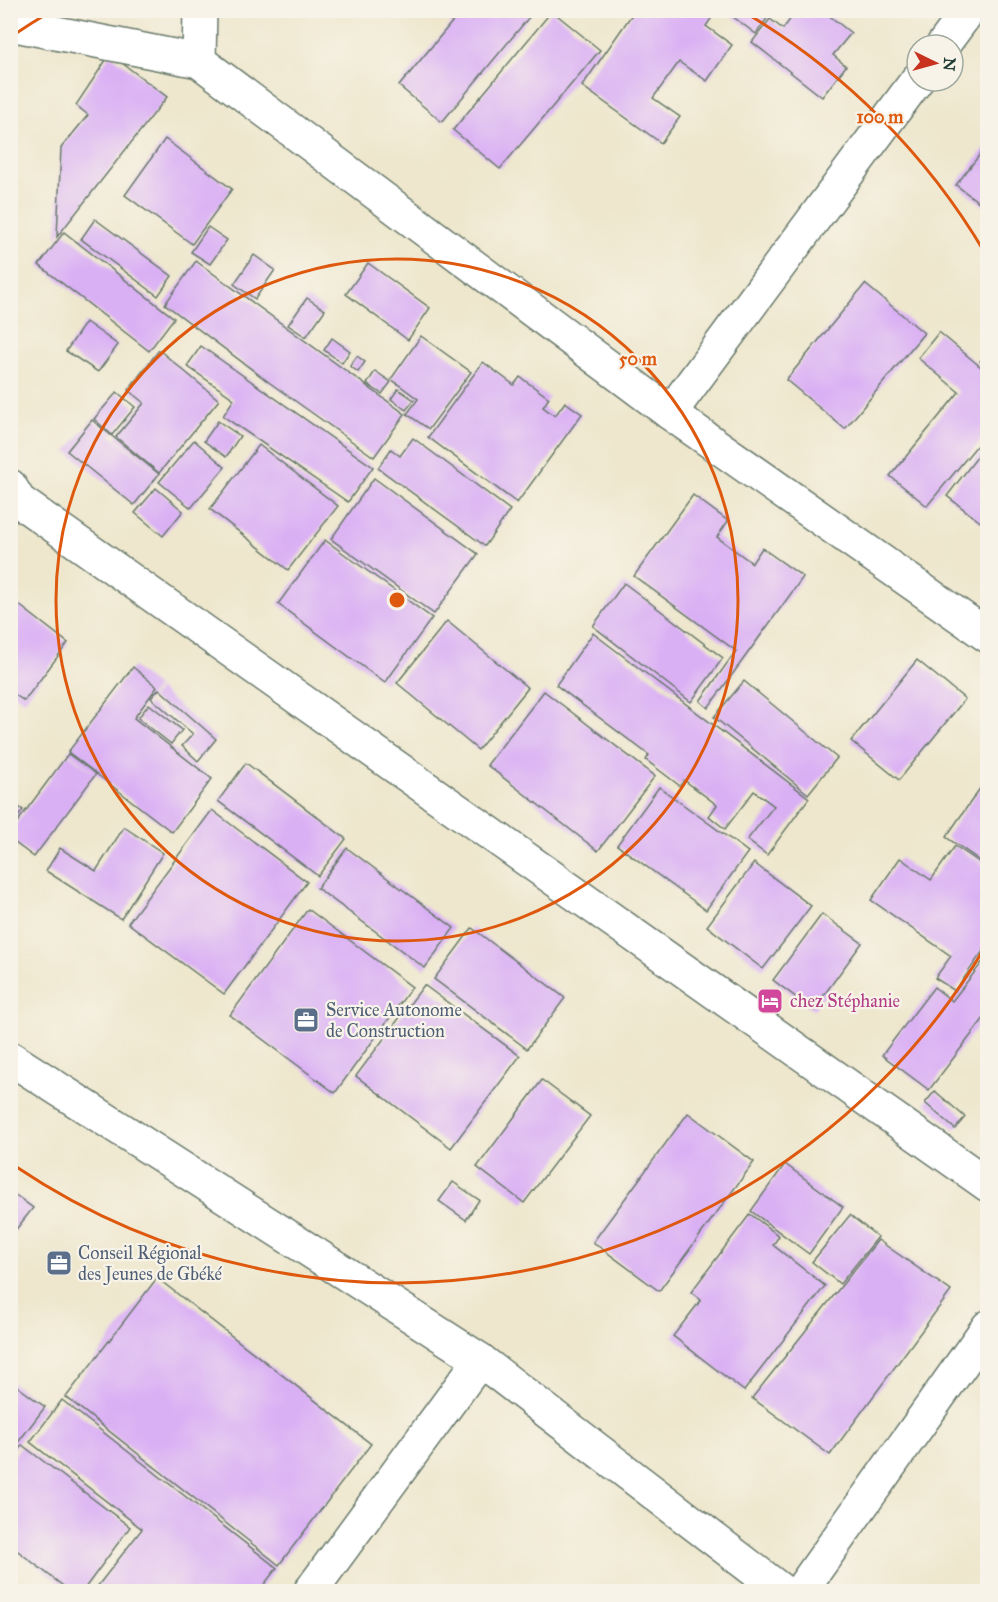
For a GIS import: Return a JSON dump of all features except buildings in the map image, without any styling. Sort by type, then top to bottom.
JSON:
[{"type":"street","points":[[199,61],[200,10]]},
{"type":"street","points":[[952,33],[969,10]]},
{"type":"street","points":[[10,24],[199,61],[670,413],[987,636]]},
{"type":"street","points":[[670,413],[907,93]]},
{"type":"street","points":[[10,486],[19,501],[987,1185]]},
{"type":"street","points":[[10,1058],[480,1360],[783,1592]]},
{"type":"street","points":[[800,1592],[987,1327]]},
{"type":"street","points":[[310,1592],[480,1360]]},
{"type":"place","name":"chez Stéphanie","points":[[770,1001]]},
{"type":"place","name":"Service Autonome de Construction","points":[[306,1020]]},
{"type":"place","name":"Conseil Régional des Jeunes de Gbéké","points":[[59,1263]]}]
